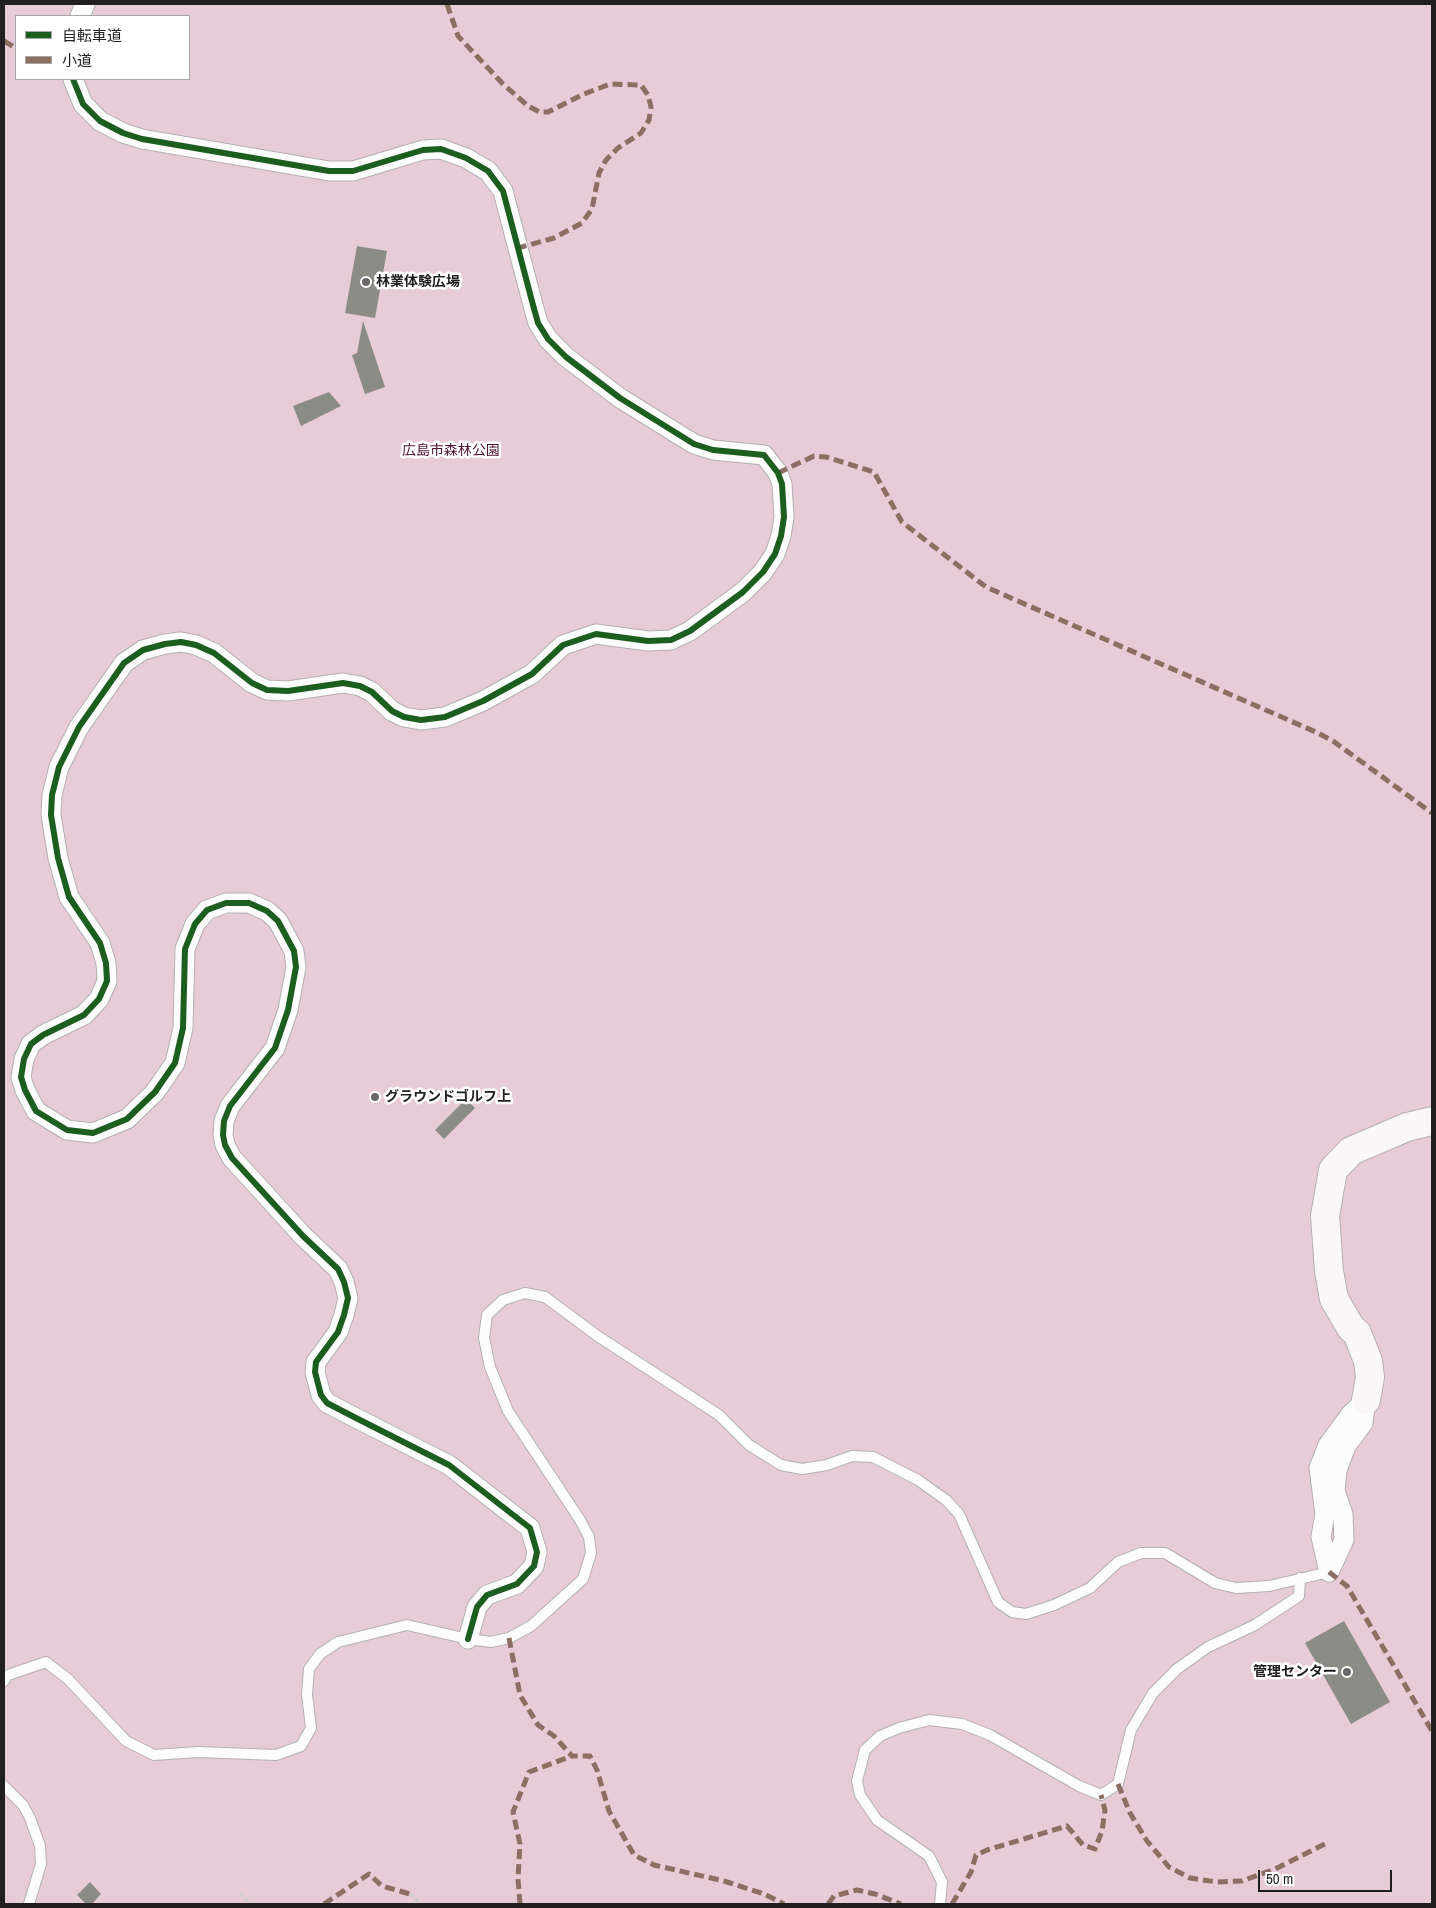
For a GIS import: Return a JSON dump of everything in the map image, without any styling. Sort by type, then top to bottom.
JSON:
[{"type":"street","points":[[74,80],[83,104],[100,122],[123,134],[142,139],[329,171],[353,171],[423,150],[441,149],[466,158],[488,171],[503,191],[532,305],[548,339],[566,357],[620,398],[694,444],[713,450],[764,455],[778,473],[782,484],[784,517],[781,536],[776,554],[764,572],[743,592],[690,631],[671,640],[648,641],[596,634],[564,645],[532,674],[483,701],[445,718],[421,720],[404,718],[392,711],[372,692],[360,686],[342,683],[288,691],[267,690],[252,683],[214,653],[196,645],[181,642],[165,644],[144,650],[124,663],[79,727],[59,767],[52,795],[51,815],[58,858],[69,897],[100,943],[106,963],[107,981],[99,999],[84,1015],[42,1035],[31,1044],[24,1059],[21,1077],[25,1090],[36,1111],[67,1130],[94,1133],[128,1119],[155,1092],[175,1063],[184,1028],[185,949],[195,924],[207,910],[226,903],[249,903],[267,911],[278,921],[294,951],[296,967],[288,1010],[275,1048],[230,1106],[224,1121],[225,1145],[238,1165],[302,1236],[338,1269],[344,1282],[348,1298],[344,1315],[338,1332],[316,1362],[315,1372],[320,1395],[328,1403],[449,1465],[530,1528],[537,1552],[534,1566],[517,1584],[487,1594],[477,1607],[468,1639]]},
{"type":"street","points":[[1328,1572],[1344,1540],[1343,1514],[1335,1492],[1337,1470],[1346,1446],[1363,1423],[1370,1377],[1368,1361],[1358,1333],[1351,1328],[1334,1299],[1329,1271],[1325,1216],[1333,1170],[1351,1151],[1407,1127],[1432,1121]]},
{"type":"lane","points":[[4,1681],[8,1675],[46,1662],[68,1678],[126,1741],[154,1755],[198,1752],[276,1755],[301,1746],[311,1728],[307,1694],[309,1669],[320,1654],[338,1642],[407,1625],[468,1639],[491,1642],[509,1638],[531,1626],[583,1579],[591,1553],[589,1537],[580,1520],[508,1411],[490,1367],[484,1338],[487,1315],[503,1300],[525,1293],[545,1297],[599,1337],[719,1415],[749,1445],[781,1465],[802,1469],[827,1465],[852,1456],[873,1457],[918,1480],[946,1500],[959,1514],[998,1602],[1012,1612],[1026,1614],[1054,1605],[1090,1588],[1118,1562],[1141,1552],[1165,1553],[1215,1583],[1236,1588],[1269,1586],[1328,1572]]},
{"type":"lane","points":[[940,1904],[942,1882],[929,1856],[878,1820],[860,1794],[857,1781],[865,1750],[880,1736],[899,1728],[929,1720],[962,1724],[990,1734],[1080,1786],[1100,1795],[1118,1784],[1131,1730],[1154,1693],[1177,1669],[1208,1647],[1255,1625],[1299,1596],[1300,1578]]},
{"type":"lane","points":[[4,1786],[23,1805],[40,1846],[41,1864],[29,1904]]},
{"type":"path","points":[[240,1894],[252,1904]]},
{"type":"path","points":[[410,1894],[421,1904]]},
{"type":"green space","name":"広島市森林公園","points":[[4,4],[1432,4],[1432,1904],[4,1904]]},
{"type":"building","name":"林業体験広場","points":[[357,246],[387,251],[375,318],[345,313]]},
{"type":"building","points":[[363,321],[385,387],[365,394],[352,355],[357,353]]},
{"type":"building","points":[[329,392],[341,406],[301,426],[293,406]]},
{"type":"building","points":[[466,1099],[475,1108],[444,1139],[435,1130]]},
{"type":"building","name":"管理センター","points":[[1344,1621],[1390,1702],[1351,1724],[1305,1643]]},
{"type":"building","points":[[90,1882],[101,1894],[92,1904],[86,1904],[77,1895]]},
{"type":"marked path","points":[[447,4],[458,36],[503,84],[528,106],[540,112],[548,112],[584,94],[610,84],[641,85],[648,95],[651,107],[649,120],[641,133],[618,148],[606,160],[599,173],[592,209],[582,223],[554,238],[518,248]]},
{"type":"marked path","points":[[4,41],[15,47]]},
{"type":"marked path","points":[[778,473],[814,456],[826,457],[874,472],[902,522],[986,587],[1318,733],[1333,741],[1432,813]]},
{"type":"marked path","points":[[1329,1572],[1347,1586],[1432,1731]]},
{"type":"marked path","points":[[509,1638],[520,1695],[538,1725],[554,1736],[572,1756],[590,1756],[597,1770],[609,1811],[634,1855],[654,1865],[724,1881],[764,1894],[784,1904]]},
{"type":"marked path","points":[[520,1904],[518,1879],[520,1844],[513,1812],[529,1772],[572,1756]]},
{"type":"marked path","points":[[1118,1784],[1130,1813],[1147,1841],[1169,1867],[1190,1878],[1217,1882],[1242,1881],[1275,1869],[1329,1842]]},
{"type":"marked path","points":[[952,1904],[971,1872],[976,1855],[987,1850],[1067,1826],[1083,1845],[1095,1849],[1102,1831],[1105,1810],[1101,1795]]},
{"type":"marked path","points":[[324,1904],[369,1874],[382,1886],[410,1894]]},
{"type":"marked path","points":[[828,1904],[834,1896],[857,1890],[875,1894],[901,1904]]},
{"type":"cycle path","points":[[73,80],[83,104],[100,121],[123,133],[142,139],[329,171],[353,171],[423,150],[441,149],[466,158],[488,171],[503,191],[538,323],[548,339],[566,357],[620,398],[694,444],[713,450],[764,455],[778,473],[782,484],[784,517],[781,536],[775,554],[763,572],[743,592],[690,631],[671,640],[648,641],[596,634],[563,645],[532,674],[483,701],[445,717],[421,720],[404,717],[392,711],[372,692],[360,686],[343,683],[288,691],[267,690],[252,683],[214,653],[196,645],[181,642],[165,644],[143,650],[124,663],[79,727],[59,767],[52,795],[51,815],[58,858],[69,897],[100,943],[106,963],[107,981],[99,999],[84,1015],[43,1035],[31,1044],[24,1059],[21,1077],[25,1090],[36,1111],[67,1130],[93,1133],[127,1119],[155,1092],[175,1063],[183,1028],[185,949],[195,924],[207,910],[226,903],[249,903],[267,911],[278,921],[294,951],[296,967],[288,1010],[275,1048],[230,1106],[224,1121],[223,1135],[225,1145],[232,1158],[303,1236],[338,1269],[344,1282],[348,1298],[344,1315],[338,1332],[316,1362],[315,1372],[321,1395],[327,1403],[449,1465],[530,1528],[537,1552],[534,1566],[517,1584],[487,1595],[477,1607],[468,1639]]},
{"type":"place","name":"林業体験広場","points":[[366,282]]},
{"type":"place","name":"グラウンドゴルフ上","points":[[375,1097]]},
{"type":"place","name":"管理センター","points":[[1347,1672]]}]
